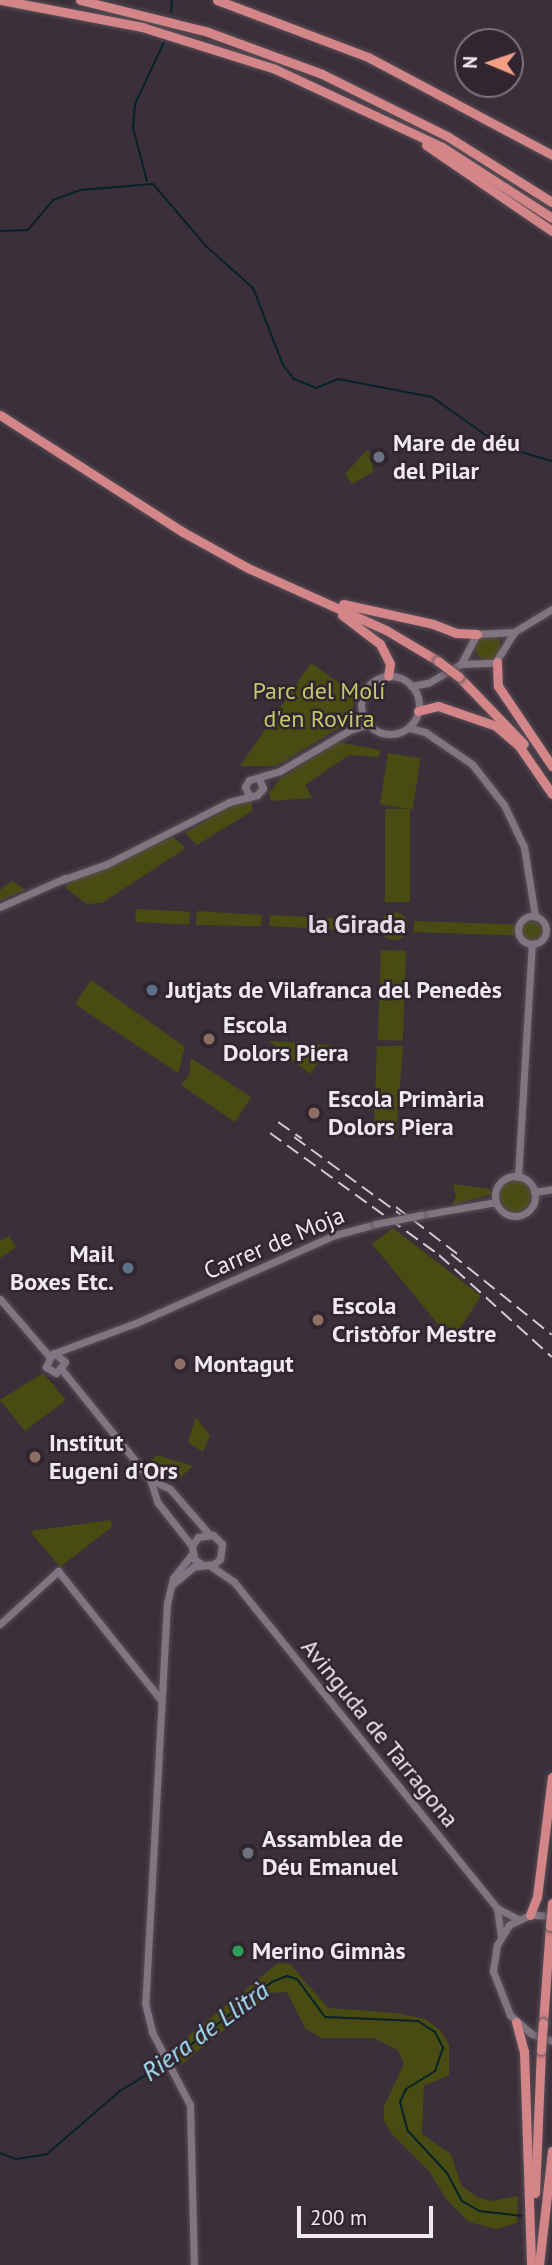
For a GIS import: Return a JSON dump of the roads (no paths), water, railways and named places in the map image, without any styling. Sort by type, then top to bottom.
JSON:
[{"type":"highway","points":[[1,0],[108,19],[208,46],[307,82],[409,131],[552,218]]},
{"type":"highway","points":[[80,0],[208,32],[322,74],[447,136],[552,202]]},
{"type":"highway","points":[[217,0],[368,57],[552,155]]},
{"type":"highway","points":[[232,0],[396,65],[552,150]]},
{"type":"highway","points":[[409,131],[552,231]]},
{"type":"highway","points":[[0,415],[183,532],[298,591],[386,630],[438,661],[459,677],[508,724],[552,786]]},
{"type":"highway","points":[[288,586],[348,618],[380,644],[390,664],[388,676]]},
{"type":"highway","points":[[298,591],[456,634],[477,634]]},
{"type":"highway","points":[[497,662],[498,685],[552,766]]},
{"type":"highway","points":[[417,714],[439,706],[496,726],[519,746],[552,794]]},
{"type":"highway","points":[[530,1915],[552,1777]]},
{"type":"highway","points":[[535,2265],[541,2050],[552,1903]]},
{"type":"highway","points":[[516,2022],[524,2051],[535,2265]]},
{"type":"highway","points":[[535,2265],[552,2151]]},
{"type":"street","points":[[461,664],[477,634],[513,632],[552,609]]},
{"type":"street","points":[[418,698],[428,684],[461,664],[477,661],[497,662],[513,632]]},
{"type":"street","points":[[498,634],[504,645]]},
{"type":"street","points":[[470,648],[477,661]]},
{"type":"street","points":[[350,730],[362,712],[367,689],[388,676],[411,685],[428,684]]},
{"type":"street","points":[[410,728],[417,714],[418,698],[411,685]]},
{"type":"street","points":[[362,712],[368,724],[383,733],[410,728],[425,732],[472,764],[504,805],[524,847],[535,916],[546,930],[544,938],[532,944],[522,940],[518,930],[523,919],[535,916]]},
{"type":"street","points":[[417,714],[425,732]]},
{"type":"street","points":[[0,907],[111,860],[229,802],[247,791],[251,778],[259,779],[280,771],[350,730],[368,724]]},
{"type":"street","points":[[247,791],[257,795],[280,771]]},
{"type":"street","points":[[259,779],[263,788]]},
{"type":"street","points":[[64,880],[101,858],[111,860]]},
{"type":"street","points":[[518,1177],[532,944]]},
{"type":"street","points":[[518,1177],[528,1182],[534,1192],[533,1206],[516,1216],[504,1213],[496,1202],[501,1183],[518,1177]]},
{"type":"street","points":[[534,1192],[552,1189]]},
{"type":"street","name":"Carrer de Moja","points":[[52,1354],[335,1235],[376,1224],[496,1202]]},
{"type":"street","points":[[0,1299],[52,1354],[64,1360],[62,1370]]},
{"type":"street","name":"Carrer de Moja","points":[[64,1360],[75,1346]]},
{"type":"street","points":[[52,1354],[48,1369],[62,1370],[150,1479],[164,1488],[209,1534],[220,1540],[222,1555],[206,1565],[189,1569],[169,1591]]},
{"type":"street","points":[[150,1479],[156,1496],[192,1550],[206,1565]]},
{"type":"street","points":[[156,1496],[164,1488]]},
{"type":"street","points":[[194,2265],[190,2105],[173,2067],[152,2032],[145,2003],[169,1591],[176,1573],[198,1537],[209,1534]]},
{"type":"street","name":"Avinguda de Tarragona","points":[[222,1555],[234,1582],[497,1908],[518,1919]]},
{"type":"street","name":"Avinguda de Tarragona","points":[[206,1565],[234,1582]]},
{"type":"street","points":[[0,1624],[58,1571],[162,1700]]},
{"type":"street","points":[[497,1908],[501,1935],[493,1976],[501,2001],[516,2022],[552,2041]]},
{"type":"street","points":[[501,1935],[518,1919],[530,1915],[552,1916]]},
{"type":"waterway","points":[[171,12],[172,0]]},
{"type":"waterway","points":[[147,181],[133,128],[135,104],[164,42]]},
{"type":"waterway","points":[[0,231],[28,230],[53,200],[80,190],[153,184],[206,246],[253,288],[283,365],[294,379],[316,388],[338,379],[432,397],[501,446],[552,461]]},
{"type":"waterway","name":"Riera de Llitrà","points":[[171,2060],[272,1982],[287,1976],[297,1979],[325,2017],[418,2021],[435,2032],[443,2048],[435,2071],[406,2089],[400,2102],[408,2131],[447,2173],[462,2201],[479,2211],[522,2216]]},
{"type":"waterway","name":"Riera de Llitrà","points":[[0,2153],[16,2159],[47,2154],[120,2091],[166,2063]]},
{"type":"railway","points":[[278,1122],[302,1139]]},
{"type":"railway","points":[[270,1133],[439,1255],[552,1357]]},
{"type":"railway","points":[[294,1137],[401,1215]]},
{"type":"railway","points":[[396,1207],[460,1256]]},
{"type":"railway","points":[[451,1254],[552,1335]]},
{"type":"place","name":"Mare de déu del Pilar","points":[[379,457]]},
{"type":"place","name":"Jutjats de Vilafranca del Penedès","points":[[152,990]]},
{"type":"place","name":"Escola Dolors Piera","points":[[209,1039]]},
{"type":"place","name":"Escola Primària Dolors Piera","points":[[314,1113]]},
{"type":"place","name":"Mail Boxes Etc.","points":[[128,1268]]},
{"type":"place","name":"Escola Cristòfor Mestre","points":[[318,1320]]},
{"type":"place","name":"Montagut","points":[[180,1364]]},
{"type":"place","name":"Institut Eugeni d'Ors","points":[[35,1457]]},
{"type":"place","name":"Assamblea de Déu Emanuel","points":[[248,1853]]},
{"type":"place","name":"Merino Gimnàs","points":[[238,1951]]},
{"type":"district","name":"la Girada","points":[[357,924]]},
{"type":"park label","name":"Parc del Molí d'en Rovira","points":[[319,705]]}]
